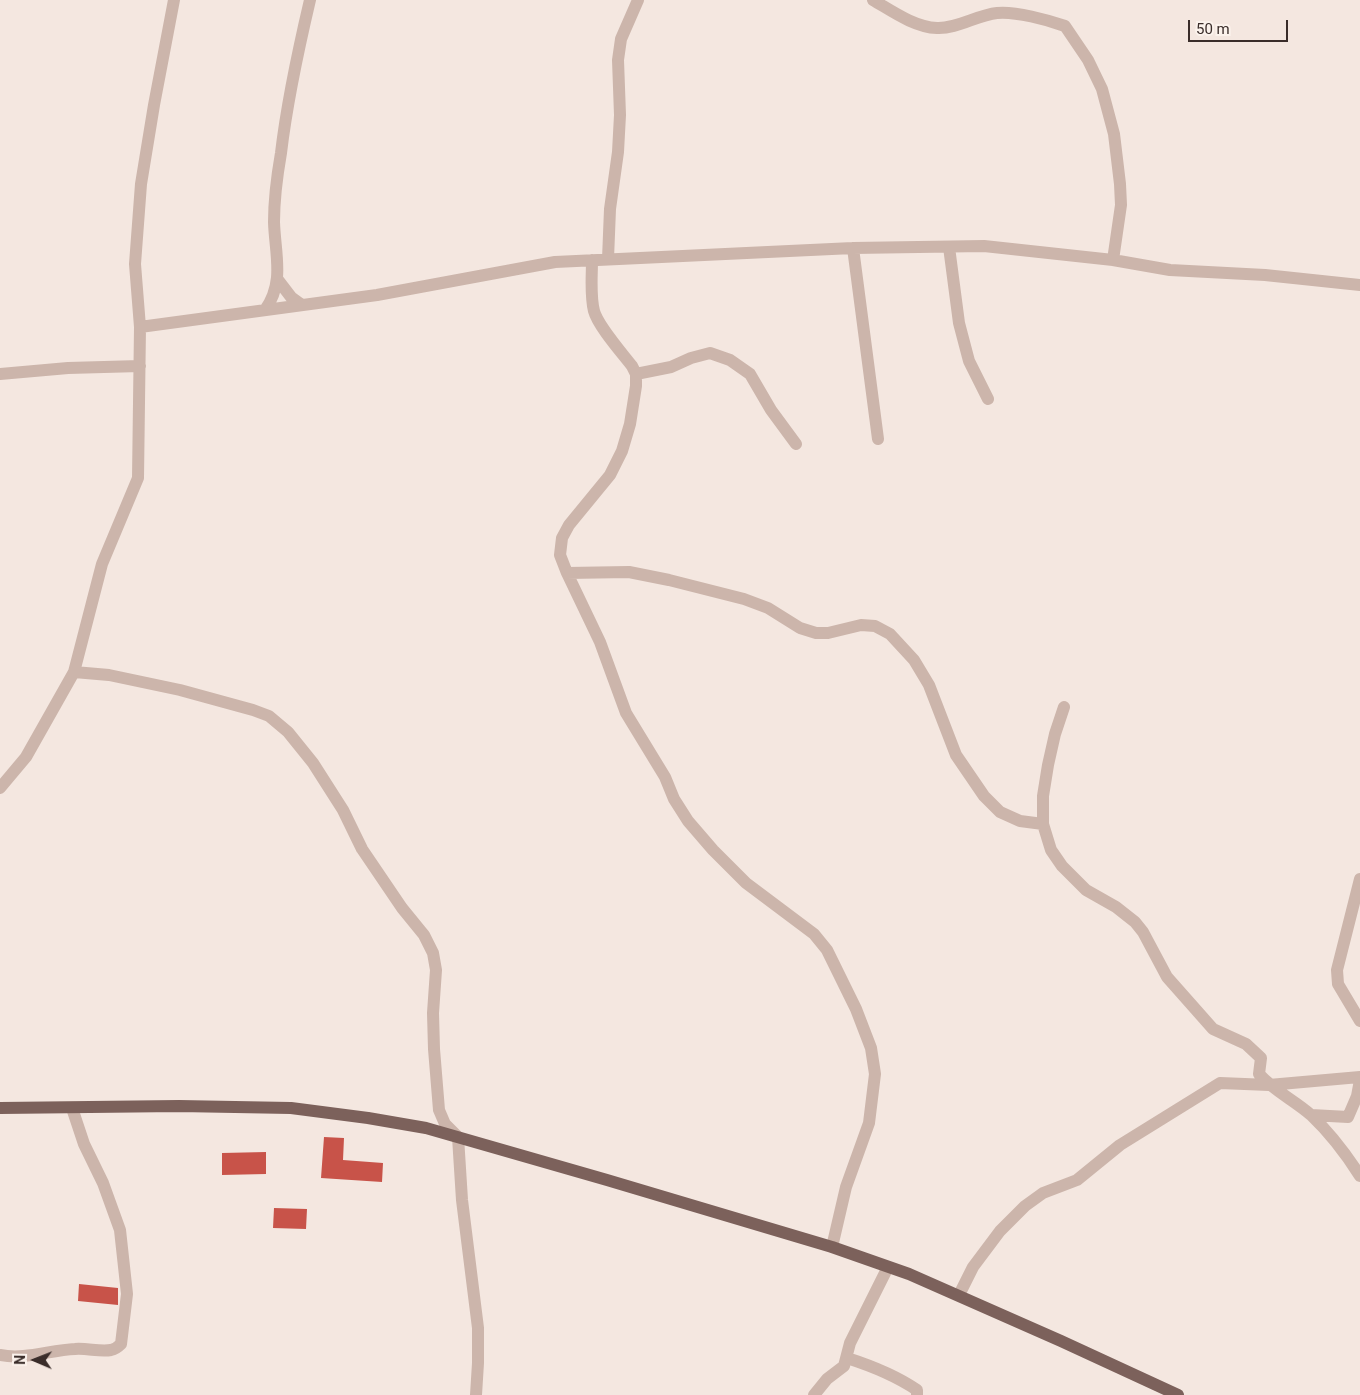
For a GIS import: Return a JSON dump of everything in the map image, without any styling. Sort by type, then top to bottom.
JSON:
[{"type":"main road","points":[[0,1108],[179,1106],[291,1108],[426,1128],[832,1247],[959,1295],[1178,1395]]},
{"type":"street","points":[[0,788],[26,757],[74,672],[102,564],[138,478],[140,326],[135,264],[141,184],[174,0]]},
{"type":"street","points":[[265,310],[276,292],[278,280],[274,220],[276,185],[289,95],[310,0]]},
{"type":"street","points":[[608,259],[610,209],[618,152],[620,115],[618,60],[621,39],[638,0]]},
{"type":"street","points":[[873,0],[898,15],[924,26],[938,29],[997,12],[1032,17],[1065,26],[1088,60],[1102,89],[1114,134],[1121,205],[1113,260]]},
{"type":"street","points":[[140,326],[377,295],[556,262],[852,248],[984,246],[1113,260],[1170,270],[1265,275],[1360,285]]},
{"type":"street","points":[[949,247],[959,323],[969,361],[988,399]]},
{"type":"street","points":[[852,248],[878,439]]},
{"type":"street","points":[[592,260],[592,296],[595,313],[632,366],[636,374],[636,386],[630,424],[622,451],[610,475],[569,525],[562,538],[560,555],[567,574],[600,642],[626,713],[665,777],[674,799],[688,821],[713,850],[746,883],[814,934],[827,950],[856,1010],[871,1048],[875,1074],[869,1123],[846,1187],[832,1247]]},
{"type":"street","points":[[278,280],[291,297],[302,305]]},
{"type":"street","points":[[636,374],[671,367],[691,358],[710,353],[730,360],[750,374],[771,410],[796,444]]},
{"type":"street","points":[[0,374],[68,368],[140,366]]},
{"type":"street","points":[[567,574],[628,572],[669,580],[744,599],[768,608],[800,628],[816,633],[828,633],[861,626],[875,626],[890,634],[914,660],[929,686],[956,755],[984,796],[1000,812],[1020,821],[1044,824]]},
{"type":"street","points":[[74,672],[108,675],[180,690],[269,716],[288,732],[313,763],[343,810],[362,848],[402,908],[424,935],[433,954],[436,970],[433,1022],[439,1110],[445,1124],[458,1137],[462,1200],[478,1328],[476,1395]]},
{"type":"street","points":[[1064,707],[1055,734],[1043,796],[1044,824],[1051,850],[1062,866],[1086,890],[1135,922],[1143,932],[1167,977],[1213,1029],[1246,1044],[1261,1058],[1259,1074],[1269,1085],[1311,1115],[1342,1150],[1360,1176]]},
{"type":"street","points":[[1360,879],[1337,970],[1338,984],[1360,1020]]},
{"type":"street","points":[[959,1295],[973,1268],[1000,1231],[1025,1206],[1043,1193],[1077,1180],[1120,1145],[1220,1083],[1269,1085],[1360,1078],[1357,1096],[1348,1117],[1311,1115]]},
{"type":"street","points":[[0,1355],[22,1356],[75,1349],[107,1350],[114,1349],[121,1344],[126,1294],[120,1230],[103,1183],[84,1144],[72,1108]]},
{"type":"street","points":[[814,1395],[827,1378],[844,1366],[850,1343],[888,1267]]},
{"type":"street","points":[[847,1358],[882,1370],[904,1381],[917,1390],[917,1395]]},
{"type":"building","points":[[324,1137],[344,1138],[343,1160],[383,1163],[382,1182],[321,1178]]},
{"type":"building","points":[[266,1152],[266,1174],[222,1175],[222,1153]]},
{"type":"building","points":[[274,1208],[307,1209],[306,1229],[273,1228]]},
{"type":"building","points":[[79,1284],[118,1288],[118,1305],[78,1301]]}]
